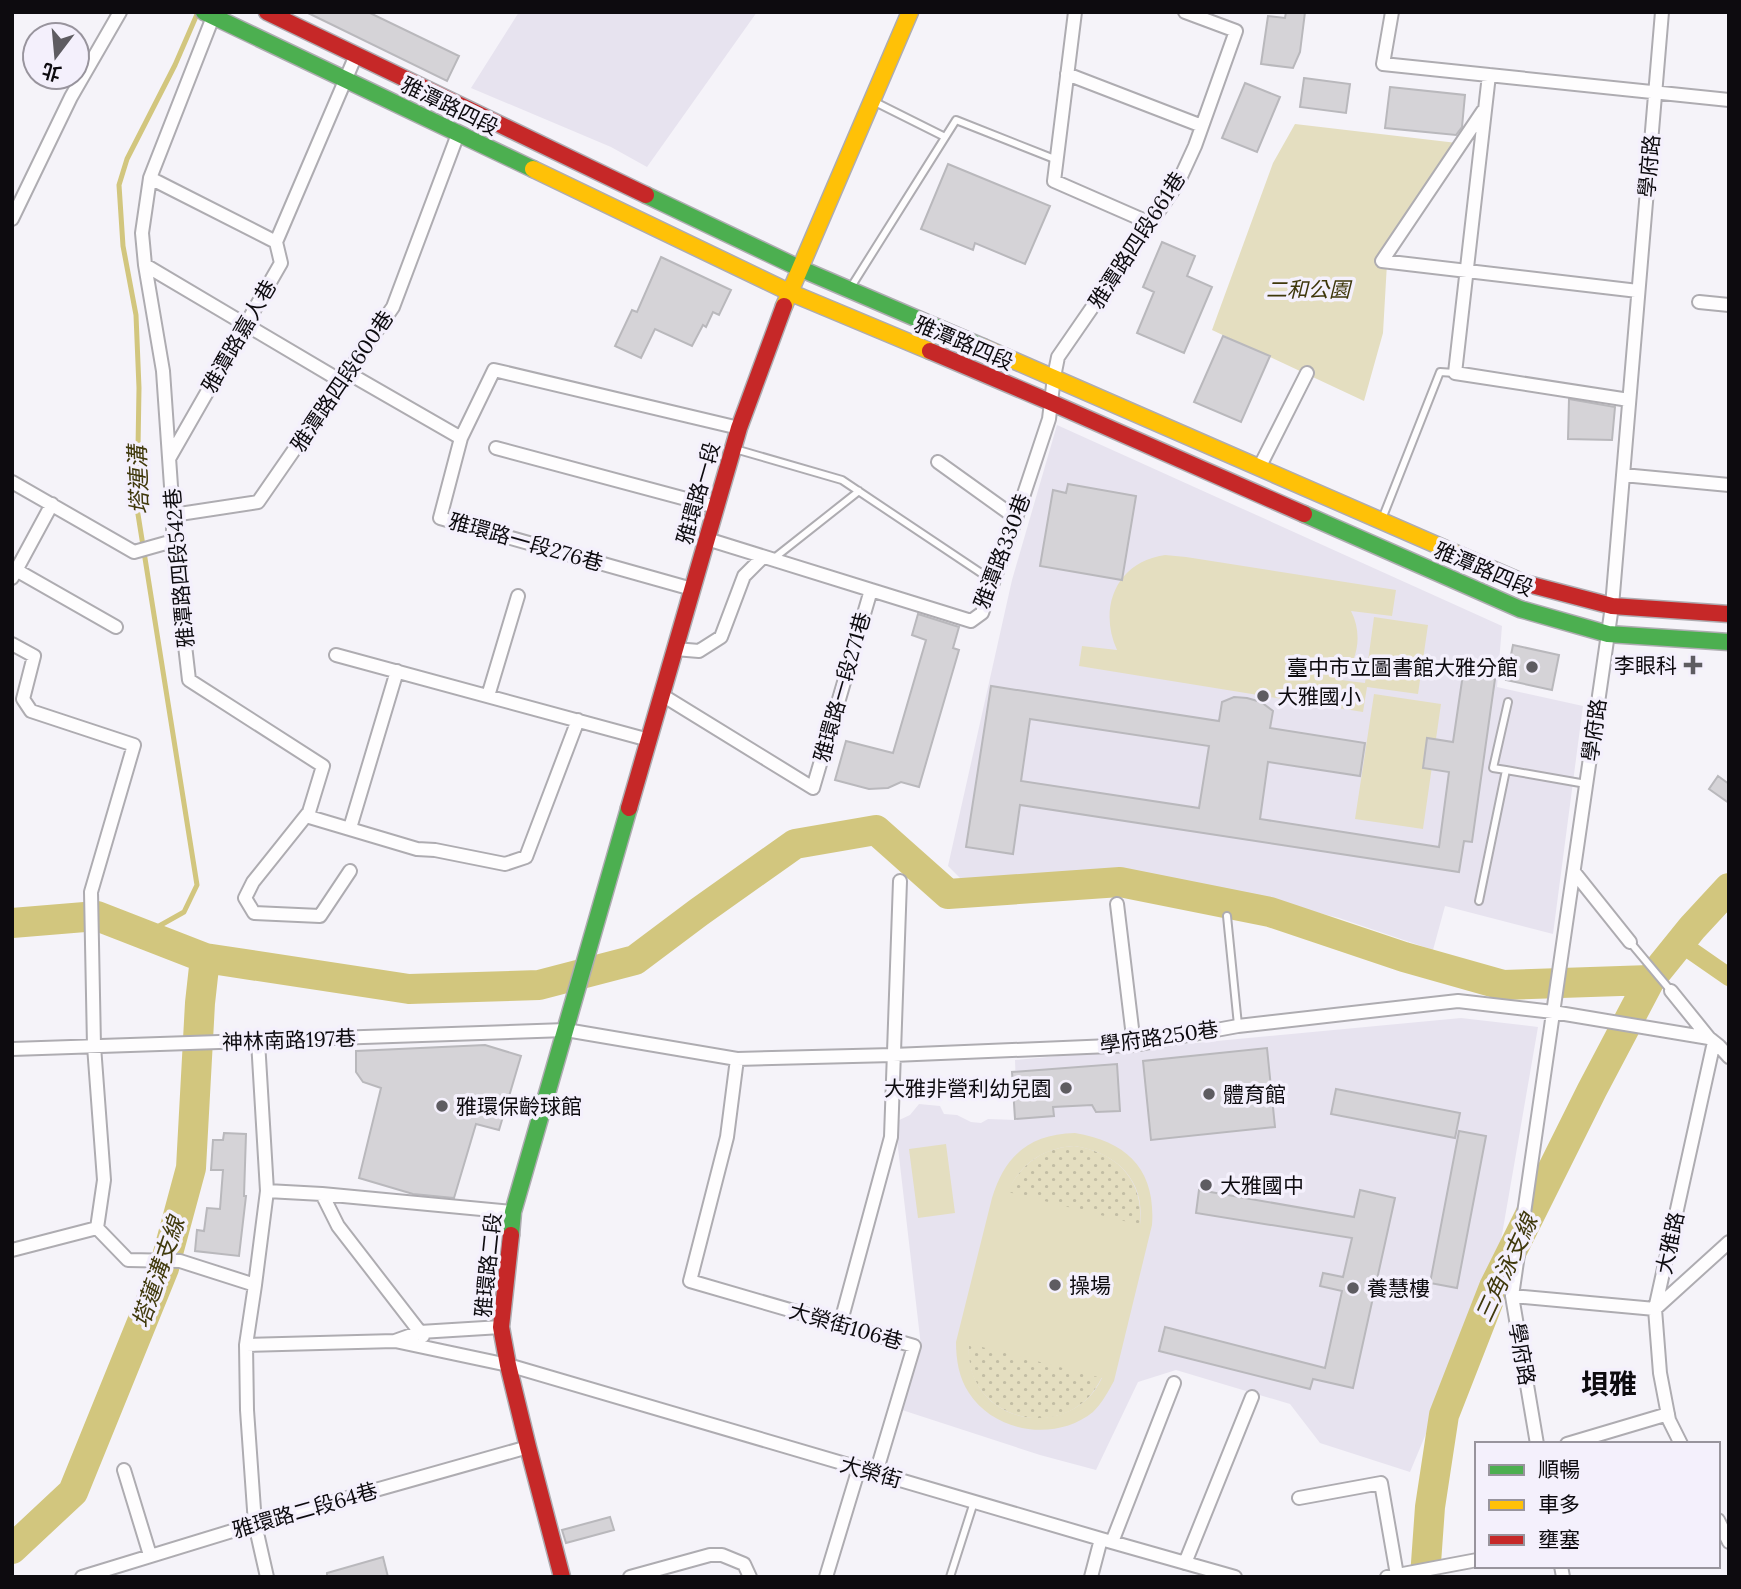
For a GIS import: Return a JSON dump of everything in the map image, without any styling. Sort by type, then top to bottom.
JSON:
[{"type":"street","points":[[12,219],[71,97],[120,12]]},
{"type":"street","name":"雅潭路四段","points":[[267,12],[799,268],[1524,583],[1612,606],[1729,614]]},
{"type":"street","name":"雅環路一段","points":[[575,1002],[739,428],[789,292],[910,12]]},
{"type":"street","points":[[1075,12],[1054,181],[1150,223]]},
{"type":"street","name":"雅潭路四段661巷","points":[[1054,377],[1058,357],[1178,183],[1202,127],[1236,31],[1185,12]]},
{"type":"street","points":[[1392,12],[1383,64],[1729,100]]},
{"type":"street","name":"學府路","points":[[1537,1442],[1512,1296],[1612,606],[1662,12]]},
{"type":"street","name":"雅潭路四段","points":[[209,14],[789,292],[1050,402],[1520,609],[1608,634],[1729,642]]},
{"type":"street","name":"雅潭路四段542巷","points":[[209,14],[150,178],[142,233],[163,371],[173,541],[189,680],[323,765],[309,812],[253,882],[245,898],[254,913],[320,916],[350,871]]},
{"type":"street","name":"雅潭路嘉人巷","points":[[169,458],[281,263],[276,242],[356,55]]},
{"type":"street","points":[[1067,74],[1202,127]]},
{"type":"street","points":[[1489,75],[1455,373],[1629,400]]},
{"type":"street","points":[[1485,108],[1382,261],[1638,290]]},
{"type":"street","name":"雅潭路四段600巷","points":[[173,515],[258,502],[393,307],[458,134]]},
{"type":"street","points":[[150,178],[276,242]]},
{"type":"street","points":[[145,265],[245,325],[461,438],[494,370],[739,428]]},
{"type":"street","points":[[1699,302],[1729,305]]},
{"type":"street","points":[[1259,468],[1307,373]]},
{"type":"street","name":"雅潭路330巷","points":[[871,590],[971,621],[982,613],[1049,419],[1054,377]]},
{"type":"street","name":"雅環路一段276巷","points":[[461,438],[440,517],[692,589]]},
{"type":"street","points":[[496,447],[716,507]]},
{"type":"street","points":[[938,462],[1016,518]]},
{"type":"street","points":[[1623,475],[1729,485]]},
{"type":"street","points":[[12,482],[134,552],[173,541]]},
{"type":"street","points":[[52,504],[14,574],[116,627]]},
{"type":"street","name":"雅環路一段271巷","points":[[662,695],[813,788],[871,590],[706,540]]},
{"type":"street","points":[[675,649],[699,651],[721,637],[744,576],[767,558]]},
{"type":"street","points":[[488,696],[518,596]]},
{"type":"street","points":[[12,644],[34,656],[23,699],[31,711],[134,744],[91,892],[94,1046],[104,1180],[97,1228]]},
{"type":"street","points":[[336,654],[649,740]]},
{"type":"street","points":[[350,828],[397,671]]},
{"type":"street","points":[[306,816],[417,849],[505,864],[526,857],[578,720]]},
{"type":"street","points":[[1574,872],[1630,942]]},
{"type":"street","points":[[840,1325],[891,1137],[900,881]]},
{"type":"street","points":[[1117,904],[1134,1045]]},
{"type":"street","points":[[1671,991],[1711,1040],[1729,1057]]},
{"type":"street","name":"學府路250巷","points":[[566,1030],[737,1059],[893,1055],[1134,1045],[1238,1026],[1458,1001],[1553,1012],[1711,1040]]},
{"type":"street","name":"雅環路二段","points":[[562,1577],[508,1364],[502,1327],[513,1212],[575,1002]]},
{"type":"street","name":"神林南路197巷","points":[[12,1049],[566,1030]]},
{"type":"street","name":"大雅路","points":[[1680,1442],[1669,1420],[1660,1373],[1655,1309],[1711,1040]]},
{"type":"street","points":[[258,1041],[267,1191],[246,1345],[247,1410],[255,1524],[267,1577]]},
{"type":"street","name":"大榮街106巷","points":[[737,1059],[727,1138],[690,1281],[914,1346],[876,1473]]},
{"type":"street","points":[[267,1191],[513,1212]]},
{"type":"street","points":[[322,1194],[338,1226],[434,1348]]},
{"type":"street","points":[[12,1250],[97,1228]]},
{"type":"street","points":[[97,1228],[128,1260],[180,1261],[255,1285]]},
{"type":"street","points":[[1512,1296],[1655,1309],[1729,1242]]},
{"type":"street","points":[[246,1345],[395,1341],[419,1332],[502,1327]]},
{"type":"street","name":"大榮街","points":[[395,1341],[508,1364],[1227,1576]]},
{"type":"street","points":[[1091,1577],[1174,1383]]},
{"type":"street","points":[[1185,1563],[1252,1397]]},
{"type":"street","points":[[1574,1442],[1668,1414]]},
{"type":"street","name":"雅環路二段64巷","points":[[82,1577],[255,1524],[528,1447]]},
{"type":"street","points":[[826,1577],[859,1468]]},
{"type":"street","points":[[124,1470],[150,1556]]},
{"type":"street","points":[[1299,1498],[1381,1482],[1396,1575],[1447,1569],[1475,1561]]},
{"type":"street","points":[[1720,1524],[1729,1542]]},
{"type":"street","points":[[630,1577],[710,1555],[722,1555],[744,1564],[750,1577]]},
{"type":"lane","points":[[872,100],[945,137]]},
{"type":"lane","points":[[849,290],[956,120],[1057,160]]},
{"type":"lane","points":[[1381,521],[1440,372],[1455,373]]},
{"type":"lane","points":[[733,449],[842,480],[993,581]]},
{"type":"lane","points":[[767,558],[859,491]]},
{"type":"lane","points":[[1508,702],[1493,768],[1586,784]]},
{"type":"lane","points":[[1479,901],[1506,770]]},
{"type":"lane","points":[[1227,915],[1238,1026]]},
{"type":"lane","points":[[1630,942],[1671,991]]},
{"type":"lane","points":[[950,1577],[974,1502]]},
{"type":"shaded area","points":[[519,12],[757,12],[647,167],[611,147],[471,88]]},
{"type":"shaded area","name":"大雅國小","points":[[1057,425],[1502,626],[1497,687],[1583,706],[1553,934],[1445,906],[1433,950],[1339,918],[1235,892],[1211,891],[1126,876],[1064,875],[965,883],[948,866],[1012,580]]},
{"type":"shaded area","name":"大雅國中","points":[[1461,1018],[1538,1027],[1500,1246],[1477,1311],[1410,1472],[1320,1443],[1290,1404],[1176,1370],[1138,1382],[1096,1470],[1040,1455],[902,1410],[921,1346],[895,1122],[910,1115],[919,1104],[940,1106],[944,1114],[957,1115],[971,1122],[981,1123],[988,1119],[1017,1120],[1015,1060]]},
{"type":"green space","name":"二和公園","points":[[1295,124],[1457,143],[1388,246],[1383,333],[1364,401],[1212,330],[1273,163]]},
{"type":"green space","points":[[1165,555],[1396,590],[1392,616],[1351,611],[1357,629],[1357,647],[1347,673],[1341,680],[1365,683],[1374,617],[1428,625],[1418,694],[1367,687],[1363,712],[1079,666],[1082,646],[1117,650],[1110,618],[1115,589],[1134,567],[1148,559]]},
{"type":"green space","points":[[1374,694],[1441,704],[1423,829],[1355,819]]},
{"type":"green space","name":"操場","points":[[1075,1133],[1094,1137],[1110,1143],[1135,1162],[1149,1189],[1152,1225],[1114,1381],[1107,1393],[1093,1412],[1078,1421],[1044,1430],[1027,1429],[994,1417],[980,1407],[963,1381],[956,1342],[997,1183],[1012,1159],[1022,1150],[1032,1143],[1059,1134]],"holes":[[[1074,1146],[1103,1155],[1125,1171],[1138,1195],[1140,1225],[1008,1192],[1019,1173],[1034,1159],[1052,1150]],[[970,1344],[1102,1378],[1086,1400],[1073,1409],[1059,1415],[1029,1418],[1001,1408],[979,1387],[971,1367]]]},
{"type":"green space","points":[[946,1144],[955,1213],[918,1218],[909,1149]]},
{"type":"green space","name":"操場","points":[[1074,1146],[1103,1155],[1125,1171],[1137,1195],[1140,1225],[1099,1383],[1087,1399],[1068,1412],[1048,1418],[1028,1417],[1008,1412],[991,1401],[978,1386],[970,1367],[969,1344],[1007,1192],[1019,1173],[1034,1159],[1052,1150]]},
{"type":"building","points":[[306,12],[368,12],[459,56],[447,81]]},
{"type":"building","points":[[1286,12],[1305,12],[1300,52],[1293,68],[1261,64],[1268,16],[1285,18]]},
{"type":"building","points":[[1304,78],[1350,84],[1346,113],[1300,107]]},
{"type":"building","points":[[1245,83],[1280,97],[1257,152],[1222,138]]},
{"type":"building","points":[[1390,87],[1465,95],[1462,127],[1456,135],[1385,128]]},
{"type":"building","points":[[948,164],[1050,206],[1025,264],[975,243],[973,250],[921,229]]},
{"type":"building","points":[[1162,242],[1195,256],[1187,276],[1212,287],[1184,353],[1137,333],[1154,292],[1143,287]]},
{"type":"building","points":[[661,257],[731,290],[719,315],[713,312],[692,346],[655,329],[641,358],[615,346],[632,310],[637,312]]},
{"type":"building","points":[[1223,336],[1270,356],[1241,422],[1194,402]]},
{"type":"building","points":[[1569,399],[1615,407],[1612,440],[1568,439]]},
{"type":"building","points":[[1068,484],[1136,496],[1122,580],[1040,566],[1053,490],[1066,493]]},
{"type":"building","points":[[918,614],[959,627],[953,648],[959,650],[919,787],[901,782],[888,788],[869,789],[835,780],[846,741],[893,753],[926,640],[912,635]]},
{"type":"building","name":"臺中市立圖書館大雅分館","points":[[1513,645],[1559,655],[1552,690],[1506,680]]},
{"type":"building","points":[[1463,674],[1495,679],[1472,842],[1464,841],[1459,872],[1020,805],[1013,854],[966,847],[991,686],[1219,721],[1222,702],[1234,697],[1261,702],[1273,711],[1270,728],[1365,743],[1360,776],[1268,762],[1260,819],[1439,847],[1449,772],[1423,768],[1427,738],[1453,742]],"holes":[[[1030,719],[1209,746],[1199,808],[1021,781]]]},
{"type":"building","points":[[1718,776],[1729,784],[1729,803],[1709,789]]},
{"type":"building","name":"雅環保齡球館","points":[[485,1045],[521,1056],[499,1130],[476,1124],[454,1198],[413,1194],[359,1178],[381,1088],[363,1082],[356,1072],[356,1051]]},
{"type":"building","name":"體育館","points":[[1267,1048],[1275,1127],[1151,1140],[1143,1061]]},
{"type":"building","name":"大雅非營利幼兒園","points":[[1117,1064],[1120,1111],[1096,1112],[1092,1105],[1053,1107],[1054,1116],[1015,1119],[1012,1072]]},
{"type":"building","points":[[1336,1089],[1460,1113],[1455,1138],[1331,1114]]},
{"type":"building","points":[[1459,1131],[1486,1136],[1457,1288],[1430,1283]]},
{"type":"building","points":[[224,1133],[246,1134],[246,1196],[239,1256],[195,1251],[197,1230],[204,1231],[207,1208],[220,1209],[223,1170],[211,1170],[213,1140],[223,1140]]},
{"type":"building","points":[[1199,1190],[1354,1217],[1360,1190],[1395,1198],[1353,1388],[1313,1379],[1310,1389],[1159,1351],[1165,1327],[1325,1368],[1342,1291],[1320,1286],[1323,1273],[1343,1277],[1352,1238],[1196,1213]]},
{"type":"building","points":[[610,1517],[614,1530],[566,1543],[562,1530]]},
{"type":"building","points":[[383,1557],[388,1577],[327,1577],[327,1573]]},
{"type":"waterway","name":"塔連溝","points":[[143,935],[184,912],[197,885],[137,508],[139,388],[136,315],[123,246],[119,185],[127,159],[175,65],[198,12]]},
{"type":"waterway","points":[[12,923],[97,916],[205,958],[409,989],[539,985],[635,960],[795,844],[876,830],[948,894],[1120,882],[1270,912],[1404,957],[1503,985],[1650,980]]},
{"type":"waterway","name":"三角泳支線","points":[[1425,1577],[1430,1507],[1444,1415],[1494,1287],[1650,980],[1729,888]]},
{"type":"waterway","points":[[1680,943],[1729,977]]},
{"type":"waterway","name":"塔蓮溝支線","points":[[12,1549],[73,1492],[164,1268],[191,1168],[205,958]]},
{"type":"traffic: fast","points":[[204,12],[533,169]]},
{"type":"traffic: fast","points":[[646,195],[799,268],[983,347]]},
{"type":"traffic: fast","points":[[1304,514],[1520,609],[1608,634],[1729,642]]},
{"type":"traffic: fast","points":[[511,1235],[513,1212],[629,808]]},
{"type":"traffic: slow","points":[[784,306],[910,12]]},
{"type":"traffic: slow","points":[[533,169],[789,292],[930,351]]},
{"type":"traffic: slow","points":[[983,347],[1471,560]]},
{"type":"traffic: jam","points":[[267,12],[646,195]]},
{"type":"traffic: jam","points":[[629,808],[739,428],[784,306]]},
{"type":"traffic: jam","points":[[930,351],[1304,514]]},
{"type":"traffic: jam","points":[[1471,560],[1524,583],[1612,606],[1729,614]]},
{"type":"traffic: jam","points":[[511,1235],[501,1327],[528,1447],[562,1577]]},
{"type":"place","name":"李眼科","points":[[1693,665]]},
{"type":"place","name":"臺中市立圖書館大雅分館","points":[[1532,667]]},
{"type":"place","name":"大雅國小","points":[[1263,696]]},
{"type":"place","name":"大雅非營利幼兒園","points":[[1066,1088]]},
{"type":"place","name":"體育館","points":[[1209,1094]]},
{"type":"place","name":"雅環保齡球館","points":[[442,1106]]},
{"type":"place","name":"大雅國中","points":[[1206,1185]]},
{"type":"place","name":"操場","points":[[1055,1285]]},
{"type":"place","name":"養慧樓","points":[[1353,1288]]},
{"type":"district","name":"垻雅","points":[[1609,1384]]}]
